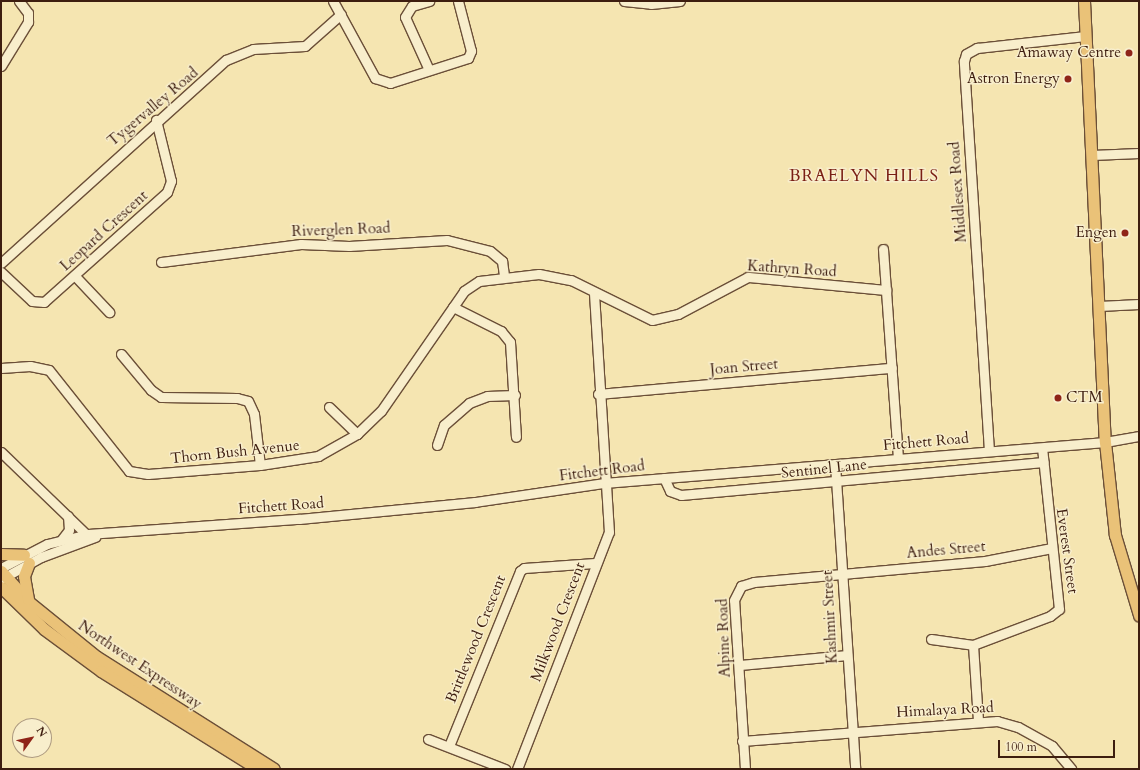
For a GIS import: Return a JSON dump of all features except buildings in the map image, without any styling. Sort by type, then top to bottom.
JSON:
[{"type":"main road","points":[[1084,1],[1105,442],[1115,535],[1139,615]]},
{"type":"main road","points":[[1,554],[26,559],[24,576],[29,602]]},
{"type":"main road","name":"Northwest Expressway","points":[[2,573],[29,602],[124,675],[274,769]]},
{"type":"main road","name":"Northwest Expressway","points":[[1,587],[44,629],[144,700],[258,769]]},
{"type":"main road","points":[[1,599],[44,629]]},
{"type":"street","points":[[2,61],[28,22],[28,14],[19,1]]},
{"type":"street","points":[[333,1],[342,14],[380,82],[390,83],[429,70],[465,61],[471,55],[458,1]]},
{"type":"street","points":[[429,1],[412,6],[405,17],[429,70]]},
{"type":"street","points":[[624,1],[651,4],[680,1]]},
{"type":"street","name":"Tygervalley Road","points":[[1,263],[156,120],[211,77],[229,58],[253,48],[305,46],[342,14]]},
{"type":"street","name":"Middlesex Road","points":[[989,451],[964,61],[966,54],[976,48],[1085,36]]},
{"type":"street","name":"Leopard Crescent","points":[[1,272],[37,303],[50,299],[169,189],[156,120]]},
{"type":"street","points":[[1092,155],[1139,153]]},
{"type":"street","name":"Riverglen Road","points":[[161,262],[301,244],[349,246],[447,240],[490,251],[502,261],[504,276]]},
{"type":"street","points":[[883,249],[898,458]]},
{"type":"street","points":[[75,276],[109,312]]},
{"type":"street","name":"Kathryn Road","points":[[504,276],[551,276],[571,280],[594,293],[652,320],[678,314],[748,277],[886,290]]},
{"type":"street","name":"Thorn Bush Avenue","points":[[1,368],[30,366],[49,370],[129,471],[148,474],[260,465],[318,456],[357,434],[381,411],[453,307],[472,284],[504,276]]},
{"type":"street","name":"Milkwood Crescent","points":[[517,769],[609,532],[598,394],[594,293]]},
{"type":"street","points":[[1099,306],[1139,304]]},
{"type":"street","points":[[453,307],[506,336],[512,351],[516,437]]},
{"type":"street","points":[[121,354],[151,390],[161,397],[243,398],[248,402],[254,414],[260,465]]},
{"type":"street","name":"Joan Street","points":[[598,394],[892,368]]},
{"type":"street","points":[[437,445],[444,426],[469,403],[487,396],[515,395]]},
{"type":"street","points":[[329,407],[357,434]]},
{"type":"street","name":"Fitchett Road","points":[[26,559],[104,533],[307,519],[475,502],[604,483],[898,458],[1042,448],[1105,442],[1139,436]]},
{"type":"street","name":"Everest Street","points":[[973,645],[1056,613],[1061,600],[1052,548],[1042,448]]},
{"type":"street","points":[[1,452],[89,537]]},
{"type":"street","name":"Sentinel Lane","points":[[664,478],[670,491],[680,495],[1043,462]]},
{"type":"street","name":"Kashmir Street","points":[[834,464],[851,730],[855,769]]},
{"type":"street","points":[[62,539],[68,530],[68,516]]},
{"type":"street","name":"Fitchett Road","points":[[2,573],[62,539],[89,537]]},
{"type":"street","name":"Andes Street","points":[[841,573],[985,561],[1052,548]]},
{"type":"street","name":"Brittlewood Crescent","points":[[449,746],[520,571],[534,567],[596,563]]},
{"type":"street","name":"Alpine Road","points":[[745,769],[734,600],[741,586],[841,573]]},
{"type":"street","points":[[931,639],[973,645],[978,721]]},
{"type":"street","points":[[739,665],[846,655]]},
{"type":"street","name":"Himalaya Road","points":[[742,740],[851,730],[978,721],[1018,726],[1052,746],[1071,769]]},
{"type":"street","points":[[428,739],[505,769]]},
{"type":"place","name":"Amaway Centre","points":[[1129,53]]},
{"type":"place","name":"Astron Energy","points":[[1068,79]]},
{"type":"place","name":"Engen","points":[[1125,233]]},
{"type":"place","name":"CTM","points":[[1058,398]]},
{"type":"district","name":"BRAELYN HILLS","points":[[864,176]]}]
